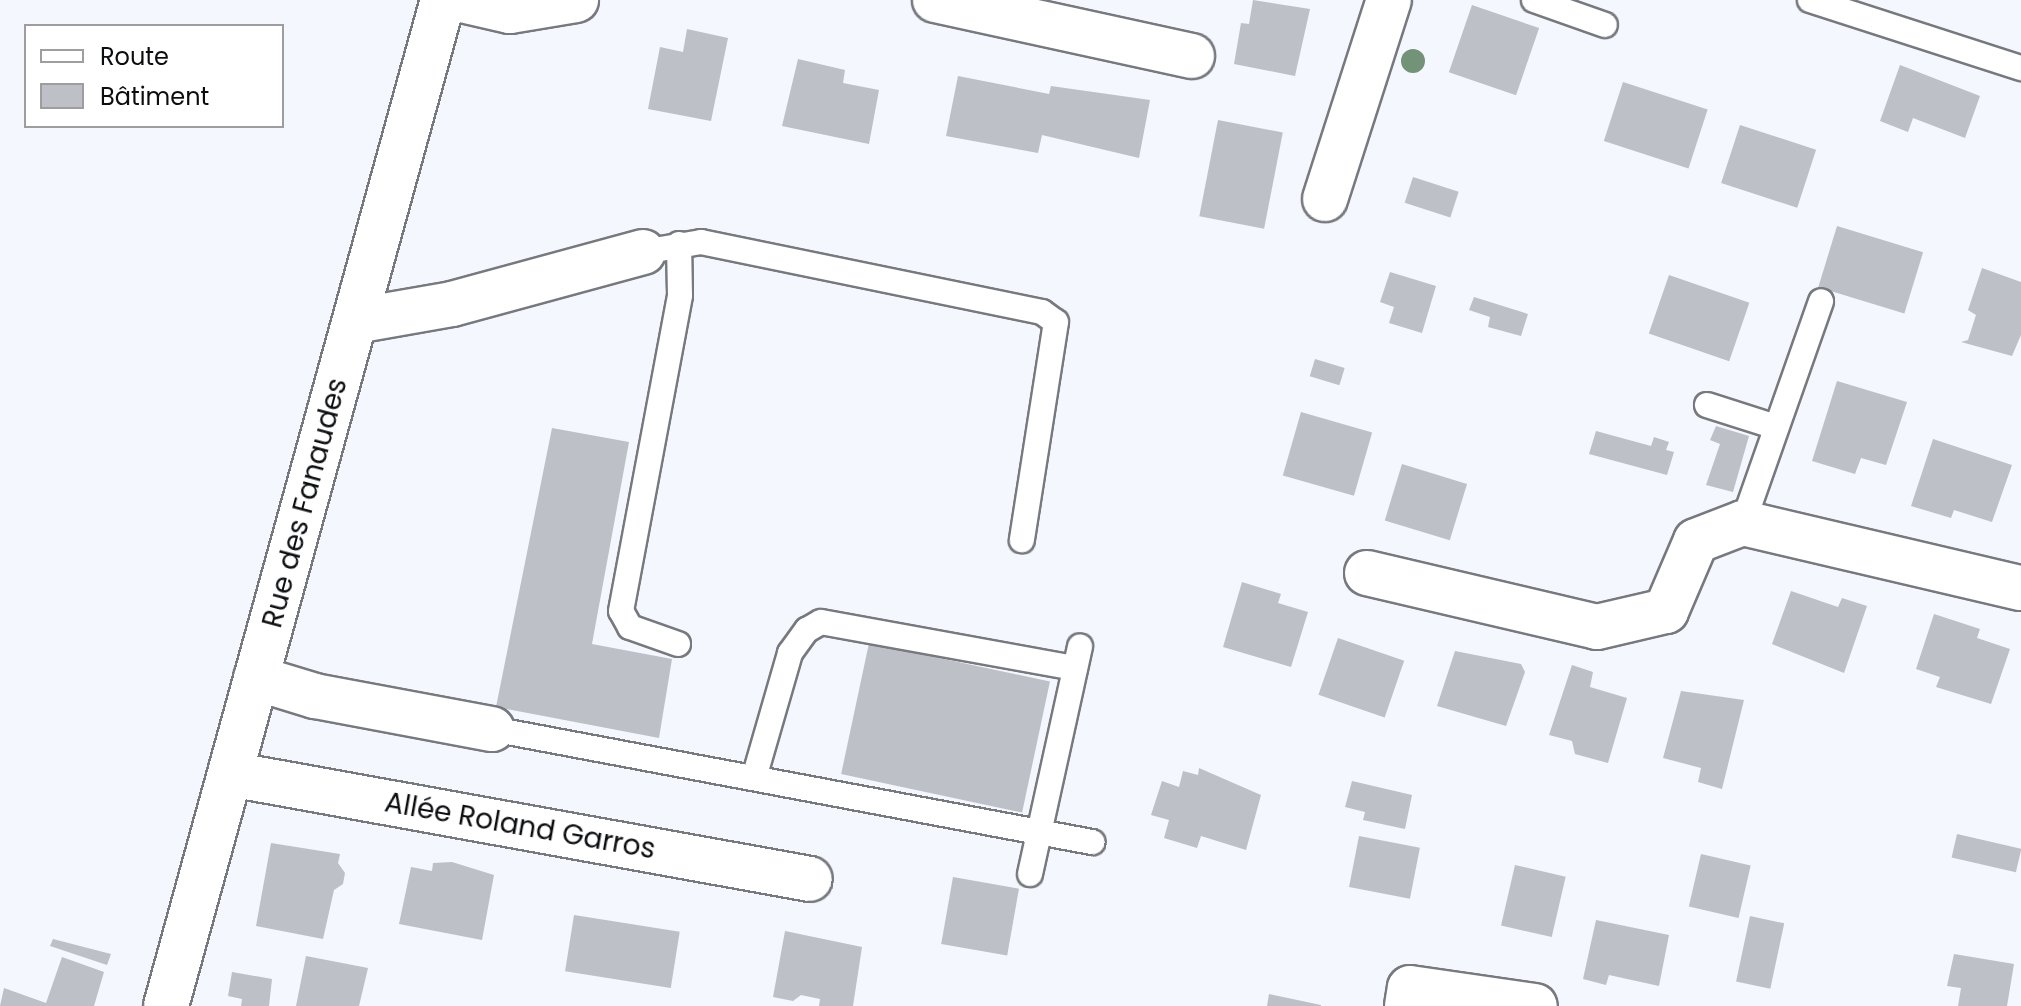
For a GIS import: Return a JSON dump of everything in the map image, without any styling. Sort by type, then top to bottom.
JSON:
[{"type":"street","name":"Rue des Fanaudes","points":[[166,1006],[443,0]]},
{"type":"street","points":[[462,0],[510,11],[576,0]]},
{"type":"street","points":[[935,0],[1192,56]]},
{"type":"street","points":[[1325,199],[1389,0]]},
{"type":"street","points":[[355,321],[452,304],[661,248]]},
{"type":"street","points":[[1367,573],[1597,627],[1666,611],[1696,541],[1743,523],[2021,588]]},
{"type":"street","points":[[256,678],[315,696],[492,729]]},
{"type":"street","name":"Allée Roland Garros","points":[[230,774],[810,879]]},
{"type":"street","points":[[1407,1006],[1410,988],[1535,1006]]},
{"type":"lane","points":[[1534,0],[1605,25]]},
{"type":"lane","points":[[1810,0],[2021,68]]},
{"type":"lane","points":[[678,644],[630,627],[621,611],[680,295],[661,248],[701,242],[1042,312],[1056,322],[1022,540]]},
{"type":"lane","points":[[1743,523],[1821,301]]},
{"type":"lane","points":[[1707,405],[1776,427]]},
{"type":"lane","points":[[754,778],[790,653],[807,630],[821,622],[1078,657],[1043,832],[1030,874]]},
{"type":"lane","points":[[492,729],[1092,842]]},
{"type":"building","points":[[1253,0],[1310,9],[1295,76],[1234,64],[1241,23],[1249,24]]},
{"type":"building","points":[[1472,5],[1539,28],[1516,95],[1449,72]]},
{"type":"building","points":[[687,29],[728,38],[711,121],[648,109],[660,47],[683,52]]},
{"type":"building","points":[[798,59],[845,70],[843,83],[879,90],[869,144],[782,126]]},
{"type":"building","points":[[1900,65],[1980,96],[1965,138],[1913,118],[1908,132],[1880,121]]},
{"type":"building","points":[[958,76],[1049,94],[1051,86],[1150,100],[1139,158],[1042,135],[1038,153],[946,136]]},
{"type":"building","points":[[1623,82],[1708,110],[1688,168],[1604,141]]},
{"type":"building","points":[[1218,120],[1283,133],[1264,229],[1199,216]]},
{"type":"building","points":[[1740,125],[1816,150],[1797,208],[1721,183]]},
{"type":"building","points":[[1413,177],[1459,192],[1450,218],[1405,203]]},
{"type":"building","points":[[1837,226],[1923,252],[1904,314],[1818,287]]},
{"type":"building","points":[[1982,268],[2021,282],[2021,335],[2012,356],[1961,342],[1968,340],[1976,315],[1968,310]]},
{"type":"building","points":[[1390,272],[1436,286],[1422,333],[1389,323],[1394,307],[1380,302]]},
{"type":"building","points":[[1669,275],[1749,303],[1729,361],[1649,334]]},
{"type":"building","points":[[1474,297],[1528,314],[1521,336],[1488,327],[1490,317],[1469,310]]},
{"type":"building","points":[[1315,359],[1345,368],[1339,385],[1310,376]]},
{"type":"building","points":[[1837,381],[1907,402],[1886,465],[1861,458],[1855,474],[1812,461]]},
{"type":"building","points":[[1301,412],[1372,432],[1354,496],[1283,475]]},
{"type":"building","points":[[1716,426],[1749,436],[1733,492],[1706,485],[1720,444],[1710,440]]},
{"type":"building","points":[[552,428],[629,442],[592,644],[672,659],[659,738],[496,707]]},
{"type":"building","points":[[1596,431],[1651,446],[1654,437],[1669,442],[1666,450],[1674,452],[1667,475],[1589,454]]},
{"type":"building","points":[[1933,439],[2012,465],[1992,522],[1954,510],[1951,518],[1911,506]]},
{"type":"building","points":[[1402,464],[1467,484],[1450,540],[1385,520]]},
{"type":"building","points":[[1242,582],[1281,594],[1278,603],[1308,612],[1291,667],[1223,647]]},
{"type":"building","points":[[1791,591],[1838,607],[1842,598],[1867,606],[1844,673],[1772,644]]},
{"type":"building","points":[[1934,614],[1980,629],[1977,638],[2010,649],[1991,704],[1936,687],[1940,677],[1916,669]]},
{"type":"building","points":[[1338,638],[1404,661],[1385,718],[1318,695]]},
{"type":"building","points":[[869,643],[1050,681],[1022,813],[841,774]]},
{"type":"building","points":[[1455,651],[1521,664],[1525,672],[1506,726],[1437,706]]},
{"type":"building","points":[[1572,665],[1593,672],[1590,687],[1627,698],[1608,763],[1575,754],[1572,741],[1549,735]]},
{"type":"building","points":[[1681,691],[1744,700],[1722,789],[1698,782],[1701,768],[1663,758]]},
{"type":"building","points":[[1199,768],[1261,795],[1246,850],[1201,836],[1197,848],[1164,838],[1169,820],[1151,815],[1162,781],[1179,787],[1183,771],[1198,775]]},
{"type":"building","points":[[1352,781],[1412,795],[1405,829],[1363,820],[1365,812],[1345,807]]},
{"type":"building","points":[[1957,834],[2021,849],[2016,872],[1952,857]]},
{"type":"building","points":[[1359,836],[1420,848],[1410,899],[1349,887]]},
{"type":"building","points":[[271,843],[340,854],[338,863],[345,873],[343,884],[334,890],[323,939],[256,926]]},
{"type":"building","points":[[1701,854],[1751,865],[1739,918],[1689,907]]},
{"type":"building","points":[[452,862],[494,875],[482,940],[399,924],[411,867],[432,871],[433,863]]},
{"type":"building","points":[[1515,865],[1566,877],[1552,937],[1501,925]]},
{"type":"building","points":[[953,877],[1019,889],[1007,956],[941,944]]},
{"type":"building","points":[[574,915],[680,932],[671,988],[565,971]]},
{"type":"building","points":[[1750,916],[1784,923],[1770,989],[1736,982]]},
{"type":"building","points":[[1596,920],[1669,935],[1659,986],[1609,975],[1606,985],[1583,979]]},
{"type":"building","points":[[785,931],[862,947],[853,1006],[819,1006],[820,999],[801,995],[793,1001],[773,997]]},
{"type":"building","points":[[53,939],[111,954],[107,965],[50,946]]},
{"type":"building","points":[[1954,954],[2014,964],[2007,1006],[1958,1006],[1961,988],[1947,986]]},
{"type":"building","points":[[306,956],[368,968],[359,1006],[296,1006]]},
{"type":"building","points":[[62,957],[104,972],[94,1006],[0,1006],[4,988],[46,1003]]},
{"type":"building","points":[[232,972],[272,979],[269,1006],[241,1006],[242,999],[228,996]]},
{"type":"building","points":[[1269,994],[1321,1005],[1321,1006],[1267,1006]]}]
